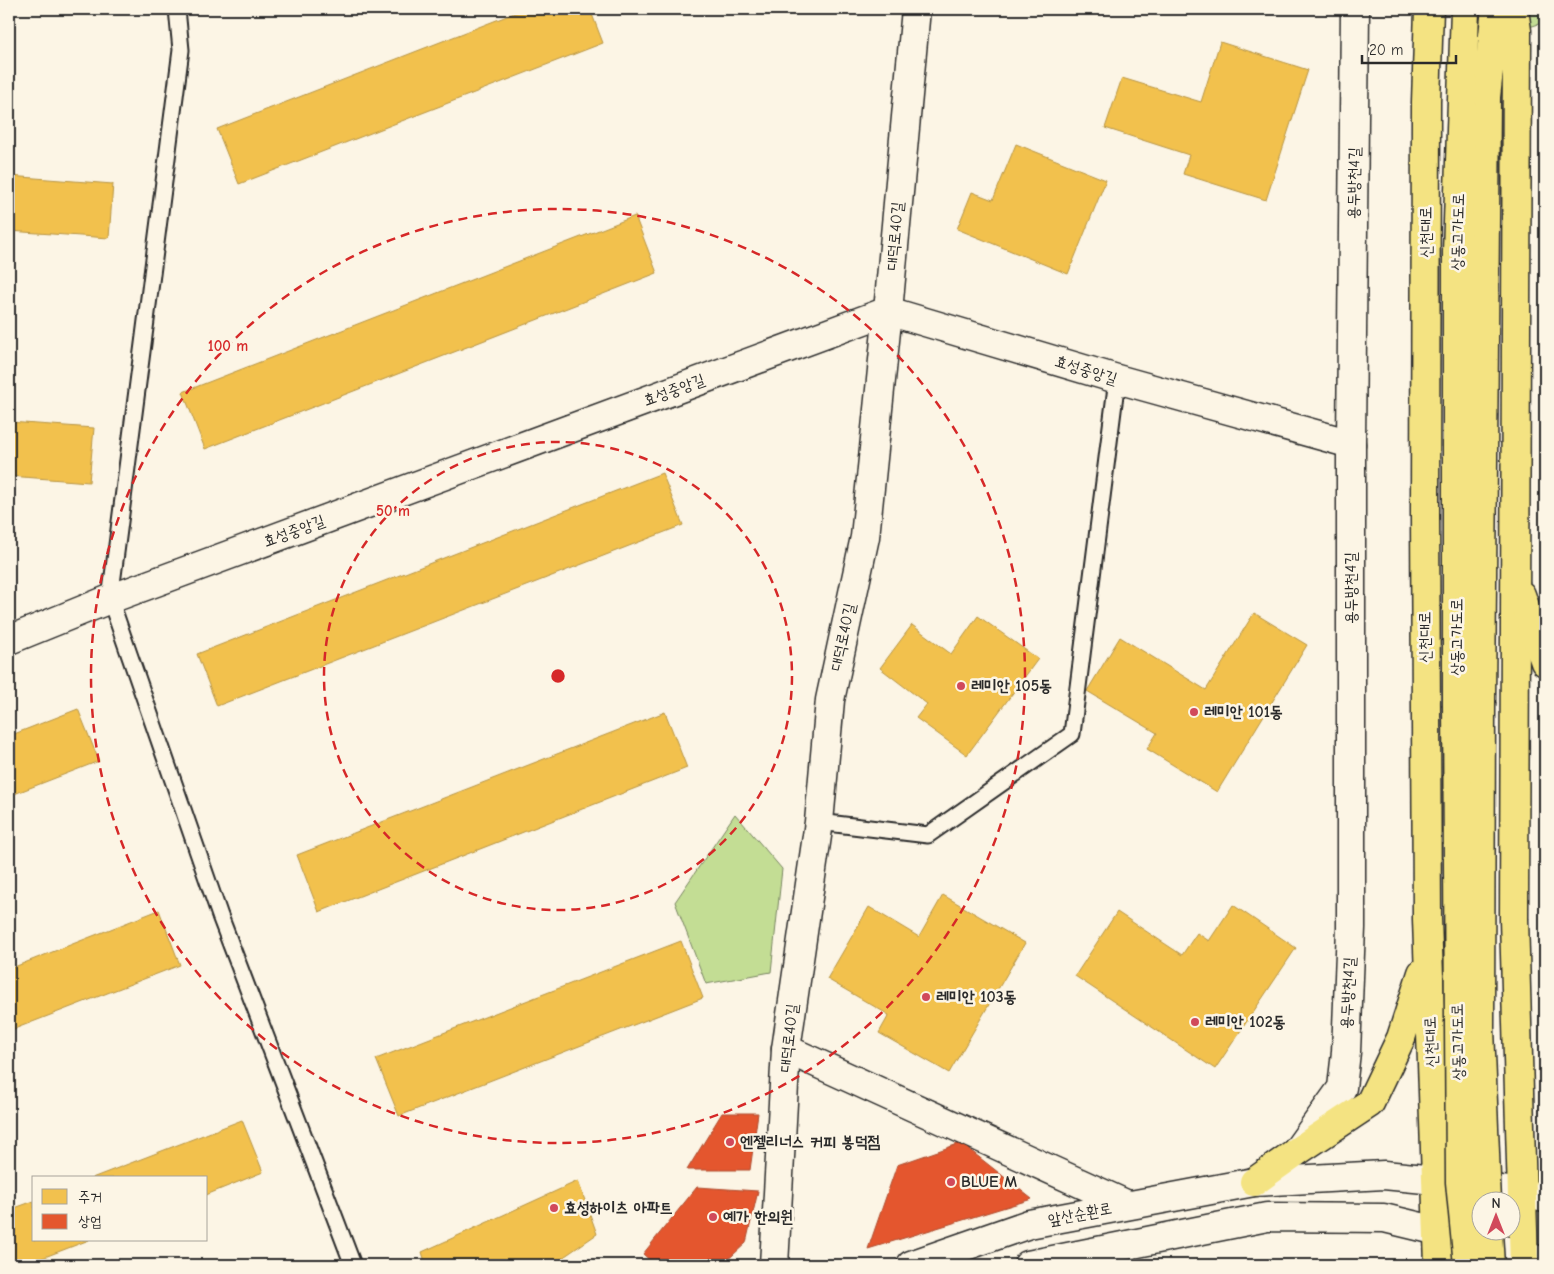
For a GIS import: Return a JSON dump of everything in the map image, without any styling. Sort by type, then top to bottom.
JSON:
[{"type":"highway","name":"신천대로","points":[[1429,9],[1426,102],[1426,909],[1429,952],[1435,1180],[1440,1265]]},
{"type":"highway","name":"상동고가도로","points":[[1465,9],[1457,252],[1469,703],[1487,1192]]},
{"type":"highway","name":"상동고가도로","points":[[1468,1265],[1460,1182],[1469,703],[1486,97],[1496,9]]},
{"type":"highway","points":[[1514,9],[1517,31],[1514,919],[1534,1196],[1531,1261]]},
{"type":"highway","points":[[1515,578],[1545,662]]},
{"type":"highway","points":[[1254,1182],[1370,1103],[1401,1038],[1429,952]]},
{"type":"highway","points":[[1489,1242],[1490,1265]]},
{"type":"street","name":"대덕로40길","points":[[774,1265],[786,1049],[819,822],[830,700],[865,537],[916,9]]},
{"type":"street","name":"용두방천4길","points":[[1296,1152],[1342,1088],[1346,1052],[1351,928],[1352,444],[1356,9]]},
{"type":"street","name":"효성중앙길","points":[[9,640],[110,599],[888,311],[1117,379],[1352,444]]},
{"type":"street","points":[[786,1049],[1128,1205]]},
{"type":"street","name":"앞산순환로","points":[[911,1265],[1029,1224],[1254,1182],[1384,1175],[1435,1180],[1534,1196]]},
{"type":"street","points":[[1028,1265],[1267,1216],[1384,1218],[1438,1231],[1531,1261]]},
{"type":"lane","points":[[177,9],[181,50],[110,599],[220,916],[353,1265]]},
{"type":"lane","points":[[819,822],[928,835],[1072,734],[1117,379]]},
{"type":"green space","points":[[1514,9],[1545,9],[1545,22],[1517,31]]},
{"type":"green space","points":[[735,814],[782,869],[771,972],[706,984],[675,902]]},
{"type":"building: 주거","points":[[525,9],[590,9],[603,43],[239,184],[217,129]]},
{"type":"building: 주거","points":[[1220,42],[1308,70],[1266,200],[1183,174],[1189,155],[1105,128],[1122,78],[1201,102]]},
{"type":"building: 주거","points":[[1016,144],[1106,180],[1068,274],[957,229],[972,192],[993,200]]},
{"type":"building: 주거","points":[[9,176],[113,184],[109,238],[9,231]]},
{"type":"building: 주거","points":[[635,216],[657,273],[205,449],[183,392]]},
{"type":"building: 주거","points":[[9,422],[94,428],[89,482],[9,476]]},
{"type":"building: 주거","points":[[662,473],[683,525],[217,706],[197,654]]},
{"type":"building: 주거","name":"레미안 101동","points":[[1254,613],[1307,645],[1217,792],[1147,749],[1157,733],[1087,691],[1120,637],[1206,690]]},
{"type":"building: 주거","name":"레미안 105동","points":[[978,616],[1038,659],[967,755],[916,718],[927,704],[880,668],[912,625],[951,654]]},
{"type":"building: 주거","points":[[78,709],[99,761],[9,796],[9,736]]},
{"type":"building: 주거","points":[[665,712],[687,768],[319,912],[297,855]]},
{"type":"building: 주거","name":"레미안 103동","points":[[943,895],[1025,943],[949,1073],[879,1033],[889,1015],[827,979],[869,907],[919,937]]},
{"type":"building: 주거","name":"레미안 102동","points":[[1233,905],[1296,948],[1215,1069],[1075,976],[1117,912],[1182,955],[1197,933],[1209,941]]},
{"type":"building: 주거","points":[[159,910],[180,965],[9,1031],[9,969]]},
{"type":"building: 주거","points":[[681,941],[703,998],[399,1116],[376,1059]]},
{"type":"building: 주거","points":[[242,1120],[263,1172],[208,1194],[208,1176],[97,1176]]},
{"type":"building: 주거","name":"효성하이츠 아파트","points":[[578,1181],[597,1234],[552,1265],[426,1265],[422,1252]]},
{"type":"building: 주거","points":[[32,1202],[32,1242],[84,1242],[24,1265],[9,1265],[9,1210]]},
{"type":"building: 상업","name":"엔젤리너스 커피 봉덕점","points":[[722,1113],[758,1113],[750,1170],[687,1170]]},
{"type":"building: 상업","name":"BLUE M","points":[[961,1143],[1032,1199],[868,1249],[897,1165]]},
{"type":"building: 상업","name":"예가 한의원","points":[[697,1187],[758,1191],[746,1243],[722,1265],[655,1265],[643,1254]]},
{"type":"place","name":"레미안 105동","points":[[961,686]]},
{"type":"place","name":"레미안 101동","points":[[1194,712]]},
{"type":"place","name":"레미안 103동","points":[[926,997]]},
{"type":"place","name":"레미안 102동","points":[[1195,1022]]},
{"type":"place","name":"엔젤리너스 커피 봉덕점","points":[[730,1142]]},
{"type":"place","name":"BLUE M","points":[[951,1182]]},
{"type":"place","name":"효성하이츠 아파트","points":[[554,1208]]},
{"type":"place","name":"예가 한의원","points":[[713,1217]]}]
